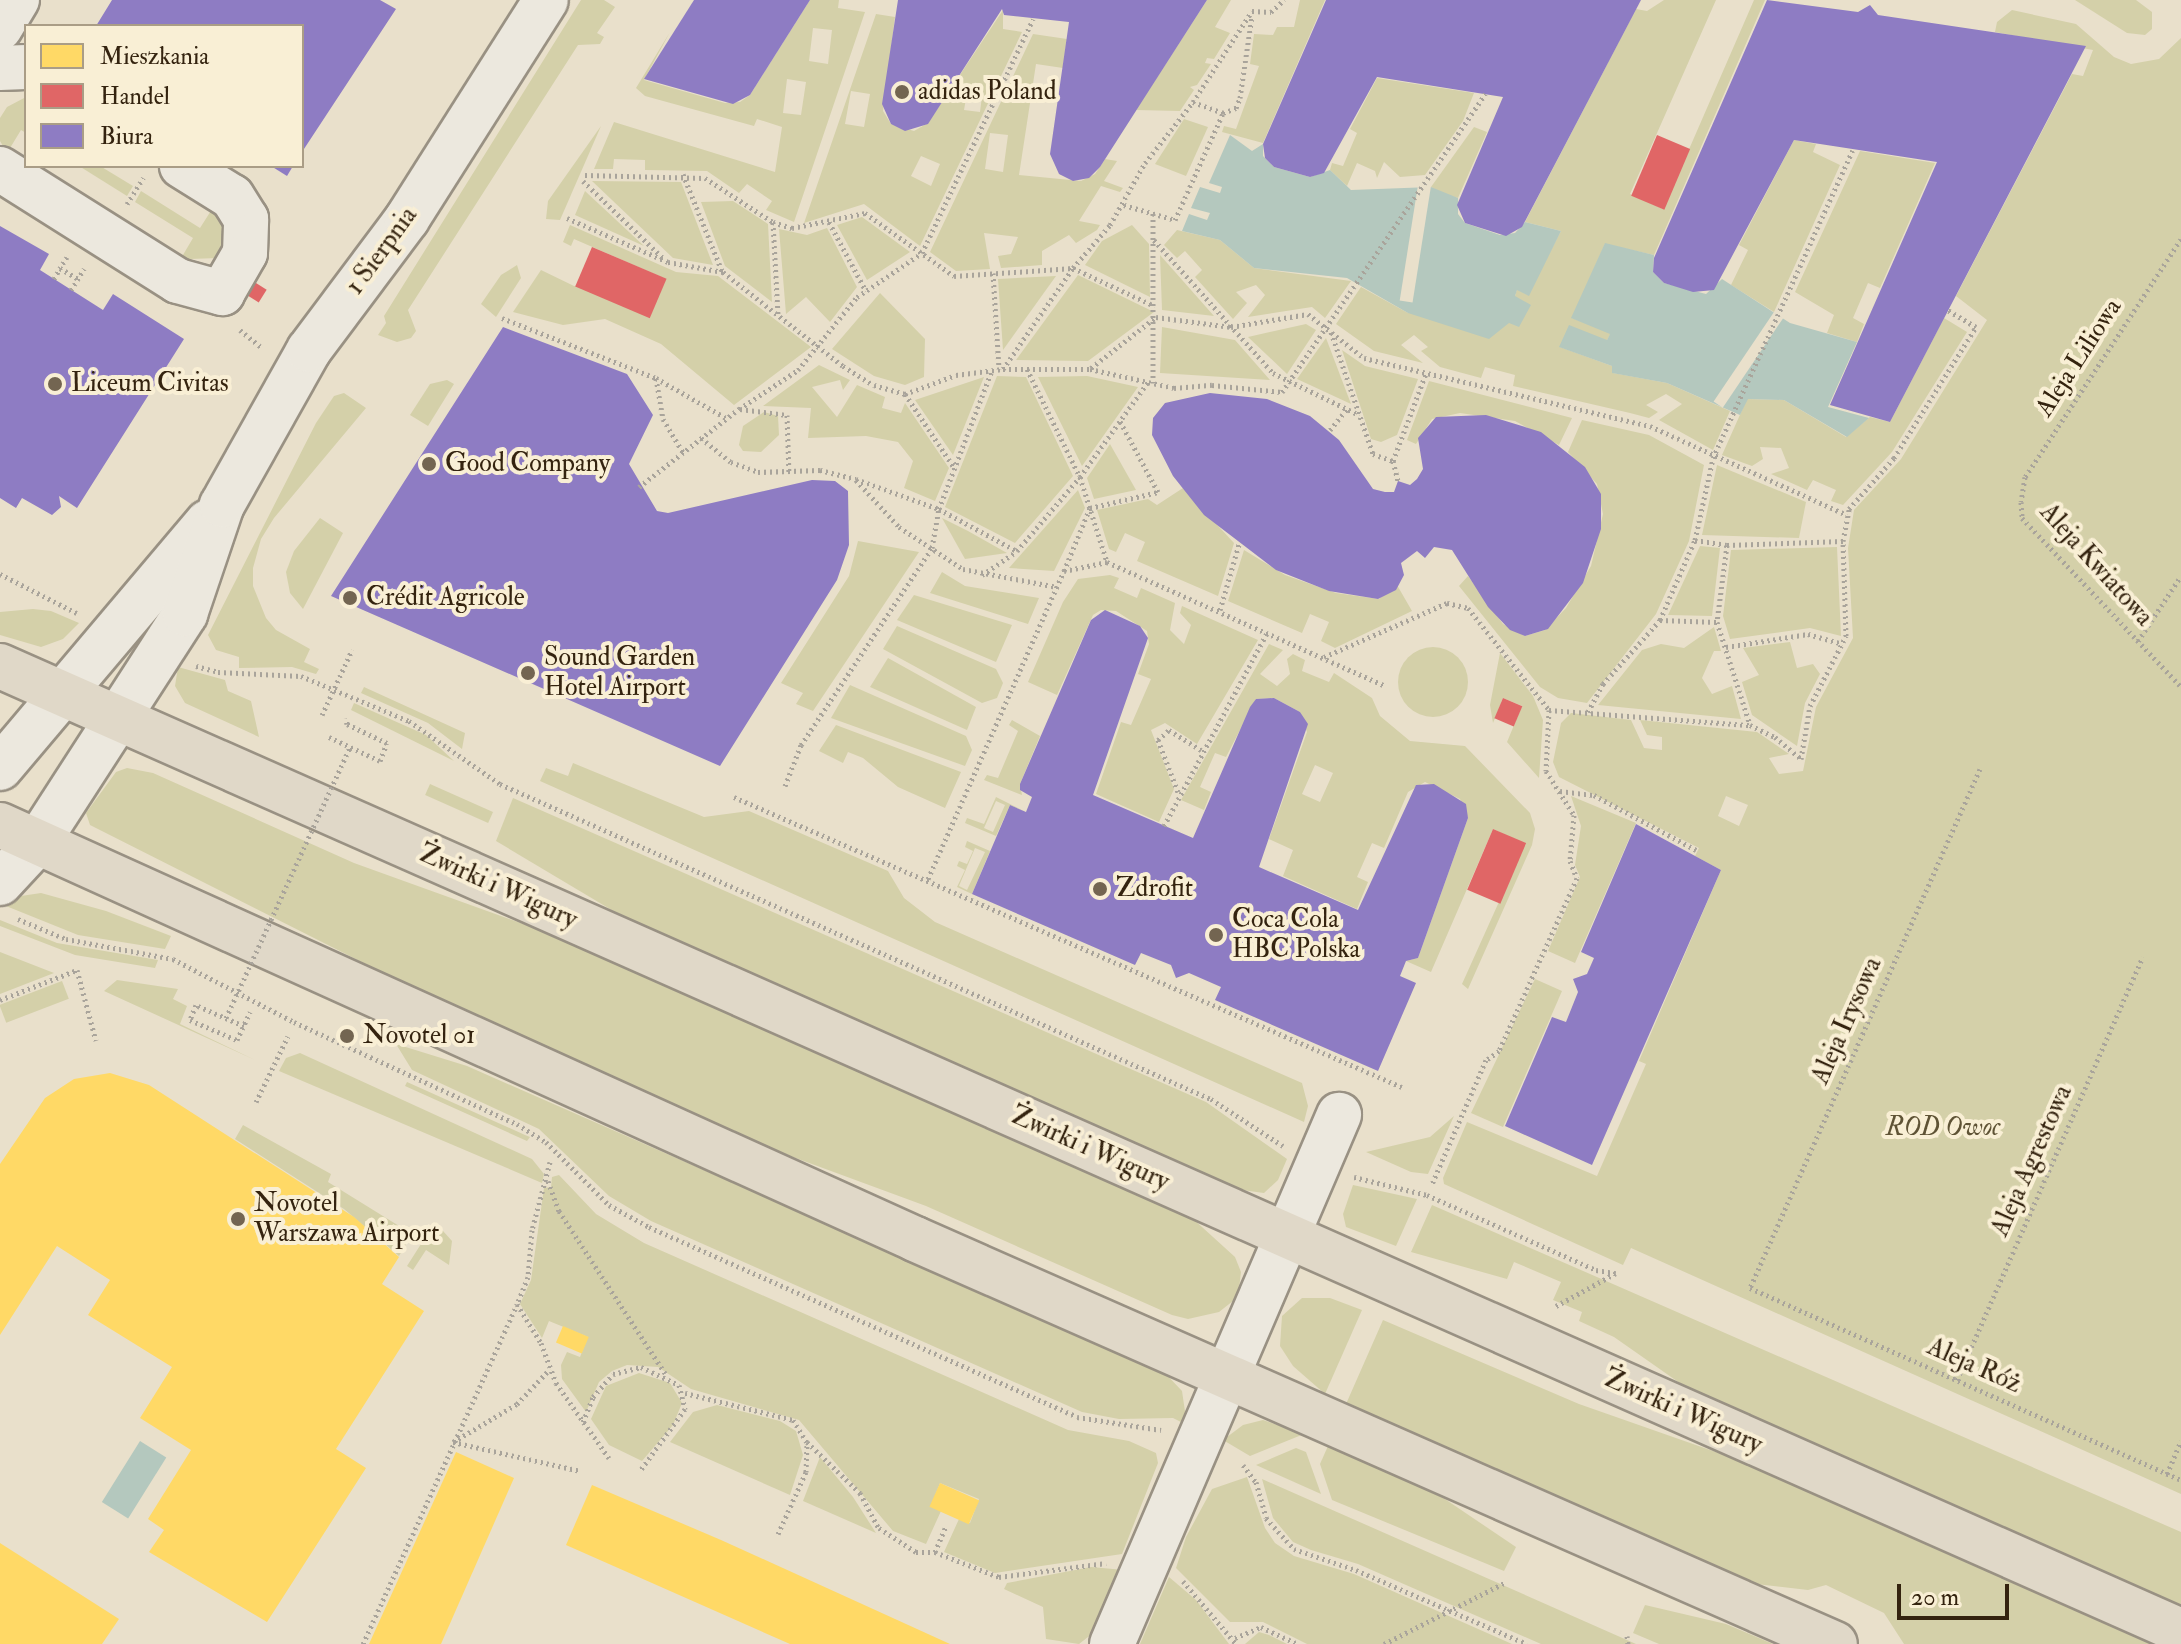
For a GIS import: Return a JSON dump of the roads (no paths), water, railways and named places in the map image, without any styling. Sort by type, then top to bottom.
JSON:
[{"type":"main road","name":"Żwirki i Wigury","points":[[0,666],[2181,1631]]},
{"type":"main road","points":[[18,834],[1229,1377],[1835,1644]]},
{"type":"street","points":[[0,28],[17,0]]},
{"type":"street","name":"1 Sierpnia","points":[[6,900],[18,834],[121,720],[185,614],[222,505],[309,350],[407,219],[546,0]]},
{"type":"street","points":[[0,68],[24,67]]},
{"type":"street","points":[[0,169],[178,281],[232,277],[248,230],[237,203],[185,168]]},
{"type":"street","name":"1 Sierpnia","points":[[0,768],[222,505]]},
{"type":"street","points":[[1112,1644],[1339,1115]]},
{"type":"place","name":"adidas Poland","points":[[902,92]]},
{"type":"place","name":"Liceum Civitas","points":[[55,384]]},
{"type":"place","name":"Good Company","points":[[429,464]]},
{"type":"place","name":"Crédit Agricole","points":[[350,598]]},
{"type":"place","name":"Sound Garden Hotel Airport","points":[[528,673]]},
{"type":"place","name":"Zdrofit","points":[[1100,889]]},
{"type":"place","name":"Coca Cola HBC Polska","points":[[1216,935]]},
{"type":"place","name":"Novotel 01","points":[[347,1036]]},
{"type":"place","name":"Novotel Warszawa Airport","points":[[238,1219]]},
{"type":"park label","name":"ROD Owoc","points":[[1943,1128]]}]
